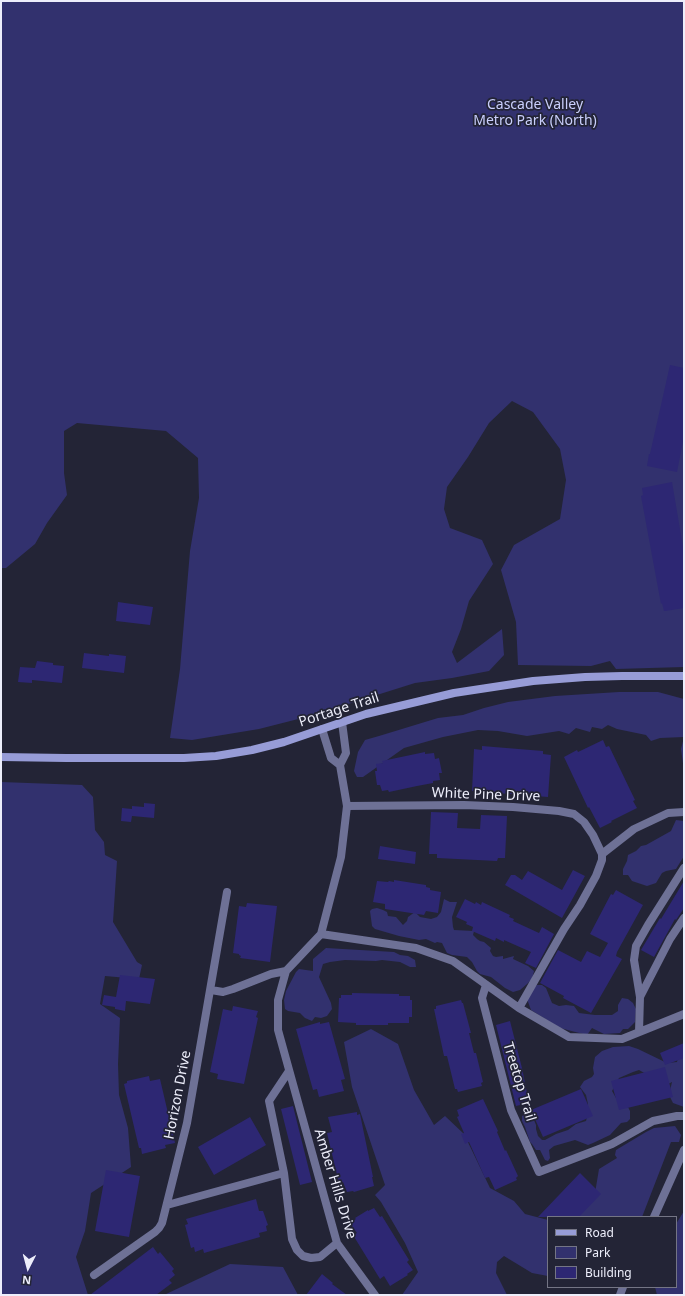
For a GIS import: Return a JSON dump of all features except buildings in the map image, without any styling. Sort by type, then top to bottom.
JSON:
[{"type":"main road","name":"Portage Trail","points":[[1,756],[66,758],[168,758],[216,756],[252,750],[284,742],[392,707],[454,693],[533,681],[622,676],[684,676]]},
{"type":"street","name":"Amber Hills Drive","points":[[342,722],[346,753],[340,765],[347,806],[341,857],[321,934],[286,971],[278,1000],[278,1030],[337,1243],[375,1295]]},
{"type":"street","name":"Amber Hills Drive","points":[[322,729],[331,758],[340,765]]},
{"type":"street","name":"White Pine Drive","points":[[347,806],[464,805],[559,811],[574,814],[584,822],[593,835],[602,854]]},
{"type":"street","points":[[519,1008],[596,876],[602,860],[602,854],[634,828],[668,813],[684,812]]},
{"type":"street","points":[[639,1032],[640,997],[634,960],[636,946],[684,868]]},
{"type":"street","name":"Horizon Drive","points":[[94,1275],[159,1228],[162,1223],[187,1123],[228,892]]},
{"type":"street","points":[[640,997],[670,939],[684,918]]},
{"type":"street","points":[[321,934],[416,948],[453,961],[519,1008],[569,1037],[622,1039],[684,1014]]},
{"type":"street","points":[[211,990],[222,992],[271,974],[286,971]]},
{"type":"street","name":"Treetop Trail","points":[[486,984],[482,998],[511,1110],[539,1172],[612,1144],[653,1121],[684,1116]]},
{"type":"street","points":[[289,1071],[269,1101],[284,1173],[292,1239],[303,1256],[311,1258],[320,1257],[337,1243]]},
{"type":"street","points":[[654,1216],[684,1150]]},
{"type":"street","points":[[167,1205],[284,1173]]},
{"type":"green space","name":"Cascade Valley Metro Park (North)","points":[[1,1],[684,1],[684,667],[616,669],[610,661],[591,666],[518,665],[516,622],[501,570],[514,545],[560,519],[566,480],[560,449],[533,412],[512,401],[489,423],[447,487],[444,509],[450,528],[482,540],[493,564],[469,601],[461,629],[452,652],[457,663],[502,629],[504,655],[489,671],[415,683],[310,716],[259,729],[192,740],[170,738],[180,669],[190,551],[199,498],[198,458],[166,431],[77,423],[64,431],[64,473],[67,495],[47,523],[35,544],[6,568],[1,568]]},
{"type":"green space","points":[[619,692],[658,692],[684,699],[684,737],[660,738],[651,741],[646,735],[617,729],[608,725],[602,729],[592,727],[590,732],[576,728],[569,734],[559,731],[527,736],[498,731],[478,730],[443,737],[404,748],[363,777],[357,777],[354,771],[358,752],[365,740],[438,718],[463,715],[508,702],[555,696]]},
{"type":"green space","points":[[684,737],[684,771],[681,749]]},
{"type":"green space","points":[[1,782],[82,785],[93,797],[95,830],[104,842],[105,855],[117,861],[113,922],[137,962],[142,965],[139,979],[105,976],[100,1004],[120,1018],[118,1064],[119,1095],[128,1128],[131,1167],[91,1193],[85,1231],[76,1257],[88,1295],[1,1295]]},
{"type":"green space","points":[[676,820],[684,821],[684,856],[676,869],[662,873],[656,883],[647,886],[632,881],[628,875],[623,875],[623,869],[628,855],[636,851],[641,846],[646,845],[671,831]]},
{"type":"green space","points":[[444,899],[450,902],[457,902],[452,917],[454,930],[474,931],[473,935],[477,939],[484,942],[491,948],[490,951],[493,956],[503,956],[503,959],[514,956],[513,959],[528,966],[534,971],[532,979],[520,990],[513,992],[505,988],[491,977],[480,974],[467,957],[447,953],[442,943],[435,943],[426,939],[419,940],[399,936],[375,929],[372,926],[370,911],[372,909],[377,908],[387,912],[388,916],[396,917],[403,925],[407,921],[408,917],[415,912],[420,917],[431,919],[437,917],[441,912]]},
{"type":"green space","points":[[326,948],[394,952],[400,955],[408,956],[415,960],[416,967],[410,967],[400,962],[382,960],[345,960],[323,964],[319,977],[331,1003],[332,1009],[327,1016],[321,1018],[315,1017],[312,1021],[305,1018],[300,1013],[285,1009],[284,1000],[286,991],[296,972],[299,969],[313,971],[313,959]]},
{"type":"green space","points":[[537,985],[542,985],[546,988],[552,1003],[559,1006],[574,1006],[579,1013],[612,1015],[618,1011],[618,1005],[622,998],[628,999],[633,1003],[636,1009],[635,1022],[628,1029],[623,1029],[620,1033],[604,1034],[592,1028],[587,1035],[560,1028],[531,1010],[527,999],[534,987]]},
{"type":"green space","points":[[371,1029],[398,1044],[414,1090],[434,1125],[445,1116],[464,1134],[490,1188],[514,1201],[525,1214],[547,1220],[547,1276],[532,1273],[504,1256],[497,1262],[496,1273],[507,1295],[402,1295],[418,1272],[405,1243],[381,1202],[375,1195],[385,1185],[352,1087],[344,1042]]},
{"type":"green space","points":[[629,1046],[667,1063],[677,1062],[678,1058],[684,1057],[684,1107],[673,1103],[669,1095],[672,1082],[666,1085],[639,1070],[633,1072],[619,1078],[612,1091],[616,1098],[620,1099],[627,1105],[630,1111],[630,1119],[627,1122],[621,1123],[610,1135],[588,1145],[575,1140],[554,1146],[549,1150],[550,1158],[548,1161],[545,1160],[540,1150],[536,1150],[530,1142],[522,1121],[522,1116],[528,1113],[532,1115],[538,1136],[542,1140],[568,1130],[576,1124],[586,1121],[588,1104],[586,1095],[580,1087],[584,1081],[592,1077],[594,1074],[593,1068],[595,1057],[602,1051],[613,1047]]},
{"type":"green space","points":[[675,1126],[681,1135],[679,1142],[671,1142],[642,1216],[572,1216],[595,1193],[599,1169],[617,1158],[615,1155],[616,1150],[654,1128]]},
{"type":"green space","points":[[684,1211],[684,1295],[657,1295],[655,1288],[677,1288],[677,1222]]},
{"type":"green space","points":[[230,1264],[283,1267],[298,1295],[164,1295]]}]
